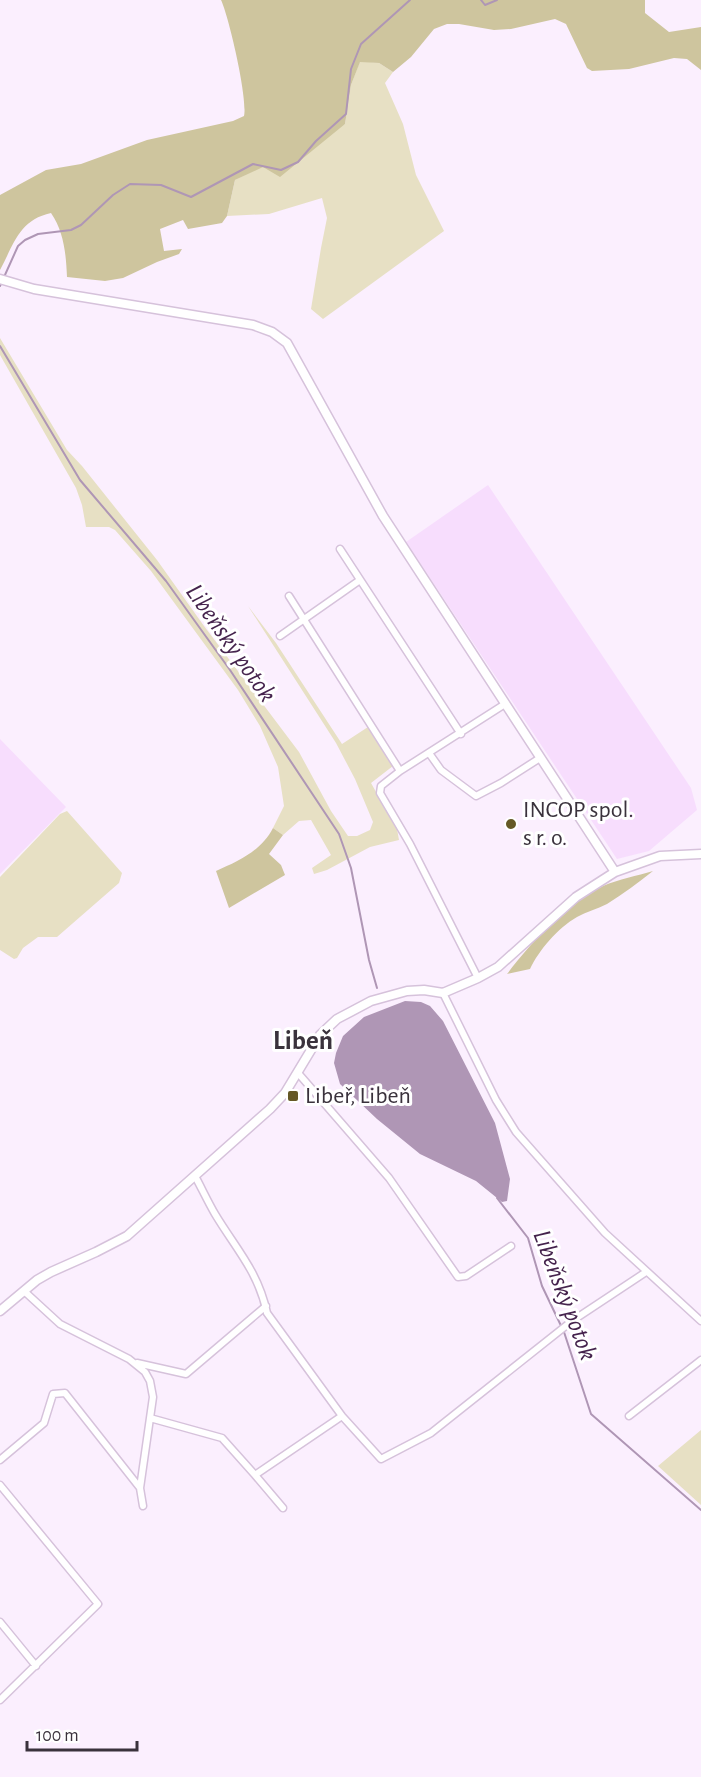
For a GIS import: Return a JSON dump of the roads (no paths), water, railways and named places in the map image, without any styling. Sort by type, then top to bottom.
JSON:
[{"type":"street","points":[[2,280],[43,291],[232,320],[272,332],[287,343],[383,516],[615,872]]},
{"type":"street","points":[[340,549],[461,734]]},
{"type":"street","points":[[280,636],[360,580]]},
{"type":"street","points":[[289,596],[400,771]]},
{"type":"street","points":[[478,978],[410,844],[380,793],[381,786],[400,771],[505,704]]},
{"type":"street","points":[[429,753],[441,770],[476,796],[540,758]]},
{"type":"street","points":[[0,1311],[51,1272],[126,1236],[270,1109],[285,1093],[320,1035],[337,1018],[370,1001],[407,991],[424,990],[443,993],[478,978],[498,967],[576,897],[615,872],[660,856],[701,854]]},
{"type":"street","points":[[443,993],[496,1100],[516,1132],[605,1233],[701,1321]]},
{"type":"street","points":[[298,1073],[389,1178],[458,1277],[466,1276],[511,1246]]},
{"type":"street","points":[[195,1176],[216,1214],[251,1267],[267,1313],[342,1416],[381,1459],[431,1433],[586,1311],[646,1272]]},
{"type":"street","points":[[24,1291],[60,1324],[133,1362],[145,1372],[150,1381],[153,1397],[140,1488],[143,1506]]},
{"type":"street","points":[[133,1362],[186,1374],[266,1306]]},
{"type":"street","points":[[629,1416],[701,1360]]},
{"type":"street","points":[[0,1460],[44,1423],[53,1394],[65,1393],[140,1488]]},
{"type":"street","points":[[255,1475],[342,1416]]},
{"type":"street","points":[[150,1418],[222,1438],[283,1508]]},
{"type":"street","points":[[0,1485],[98,1604],[0,1700]]},
{"type":"street","points":[[0,1622],[36,1666]]},
{"type":"waterway","name":"Libeňský potok","points":[[0,286],[18,246],[25,240],[38,234],[71,230],[81,225],[113,195],[130,184],[161,185],[191,197],[253,164],[281,170],[298,162],[316,141],[346,114],[351,69],[361,44],[410,0]]},
{"type":"waterway","name":"Libeňský potok","points":[[481,0],[485,5],[497,0]]},
{"type":"waterway","name":"Libeňský potok","points":[[0,346],[80,480],[166,581],[230,670],[339,834],[351,868],[369,960],[377,988]]},
{"type":"waterway","name":"Libeňský potok","points":[[497,1198],[528,1238],[542,1286],[564,1332],[591,1414],[701,1510]]},
{"type":"place","name":"INCOP spol. s r. o.","points":[[511,824]]},
{"type":"place","name":"Libeř, Libeň","points":[[293,1096]]},
{"type":"district","name":"Libeň","points":[[303,1040]]}]
